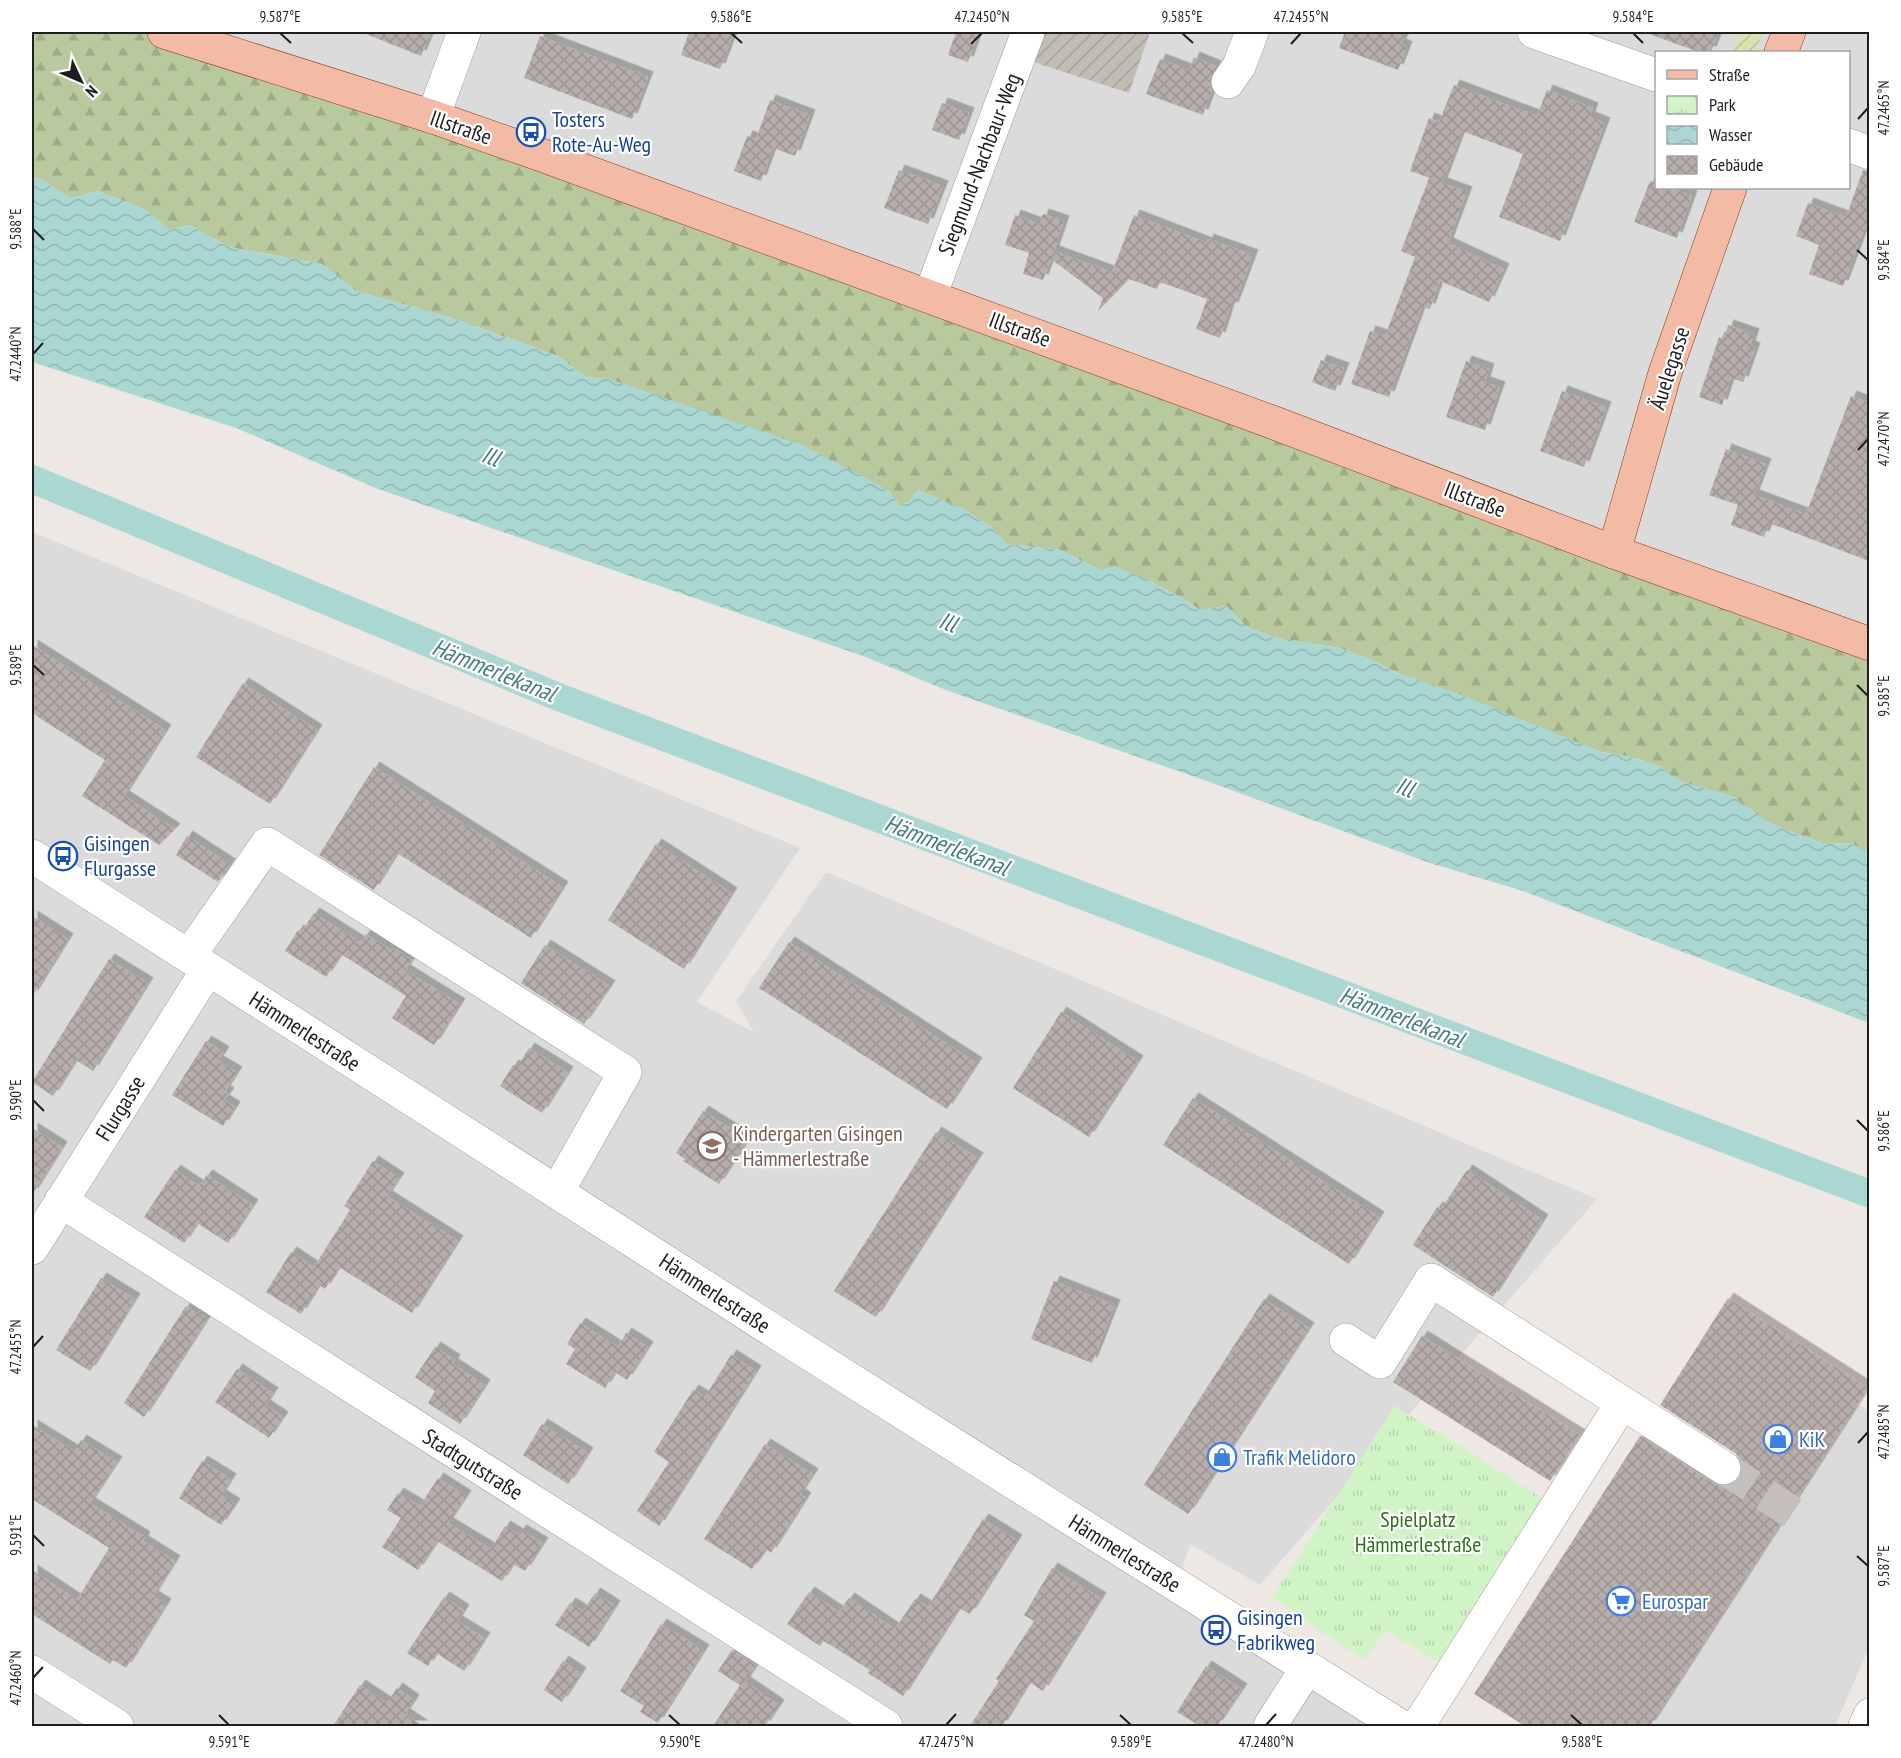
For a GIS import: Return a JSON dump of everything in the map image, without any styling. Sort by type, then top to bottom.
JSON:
[{"type":"main road","name":"Illstraße","points":[[164,32],[433,117],[930,296],[1272,422],[1614,552],[1869,644]]},
{"type":"main road","points":[[1781,51],[1789,32]]},
{"type":"main road","name":"Äuelegasse","points":[[1614,552],[1665,373],[1730,189]]},
{"type":"street","points":[[433,117],[464,32]]},
{"type":"street","name":"Siegmund-Nachbaur-Weg","points":[[930,296],[1028,32]]},
{"type":"street","points":[[1228,82],[1239,66],[1252,32]]},
{"type":"street","points":[[1548,34],[1655,75]]},
{"type":"street","points":[[1850,146],[1869,153]]},
{"type":"street","name":"Flurgasse","points":[[32,1248],[267,844],[625,1072],[557,1192]]},
{"type":"street","name":"Hämmerlestraße","points":[[32,856],[791,1342],[1400,1726]]},
{"type":"street","name":"Stadtgutstraße","points":[[61,1201],[886,1726]]},
{"type":"street","points":[[1346,1340],[1380,1362],[1431,1280],[1724,1468]]},
{"type":"street","points":[[1418,1726],[1622,1403]]},
{"type":"street","points":[[1270,1726],[1307,1668]]},
{"type":"street","points":[[32,1672],[117,1726]]},
{"type":"street","points":[[1865,1726],[1869,1715]]},
{"type":"shaded area","points":[[164,32],[1869,32],[1869,644]]},
{"type":"shaded area","points":[[1041,32],[1150,32],[1129,93],[1030,61]]},
{"type":"shaded area","points":[[1588,32],[1643,32],[1696,51],[1655,51],[1655,60],[1588,34]]},
{"type":"shaded area","points":[[678,62],[745,86],[717,164],[651,139]]},
{"type":"shaded area","points":[[32,532],[800,848],[697,1002],[754,1032],[736,1001],[826,872],[1597,1199],[1260,1585],[1190,1544],[1177,1586],[1401,1726],[32,1726]]},
{"type":"shaded area","points":[[41,745],[86,774],[76,788],[32,762]]},
{"type":"shaded area","points":[[32,798],[180,891],[168,909],[32,823]]},
{"type":"shaded area","points":[[292,820],[327,843],[316,860],[282,838]]},
{"type":"shaded area","points":[[266,864],[284,877],[248,930],[229,917]]},
{"type":"shaded area","points":[[390,882],[464,928],[452,947],[379,901]]},
{"type":"shaded area","points":[[35,893],[79,921],[68,939],[32,916],[32,899]]},
{"type":"shaded area","points":[[473,935],[529,971],[518,988],[462,952]]},
{"type":"shaded area","points":[[672,1025],[690,1037],[615,1155],[598,1144]]},
{"type":"shaded area","points":[[787,1369],[857,1413],[845,1429],[776,1386]]},
{"type":"shaded area","points":[[1858,1404],[1870,1412],[1869,1647],[1835,1726],[1650,1726]]},
{"type":"shaded area","points":[[38,1628],[98,1666],[86,1684],[32,1649],[32,1639]]},
{"type":"green space","points":[[32,32],[164,32],[1869,644],[1869,852],[1849,843],[1825,844],[1791,832],[1766,821],[1734,797],[1682,782],[1657,765],[1601,752],[1339,648],[1273,637],[1247,627],[1226,606],[1200,610],[1148,580],[1100,570],[1060,550],[1006,544],[992,527],[961,508],[918,490],[910,501],[899,506],[890,492],[609,379],[585,377],[558,356],[452,318],[356,291],[322,264],[229,247],[190,225],[170,230],[144,209],[98,191],[71,198],[40,179],[32,177]]},
{"type":"green space","points":[[1740,32],[1763,32],[1755,51],[1733,51]]},
{"type":"green space","name":"Spielplatz Hämmerlestraße","points":[[1395,1406],[1542,1498],[1438,1662],[1386,1630],[1364,1660],[1272,1598]]},
{"type":"water","name":"Ill","points":[[32,177],[40,179],[71,198],[98,191],[144,209],[170,230],[190,225],[229,247],[322,264],[356,291],[452,318],[558,356],[585,377],[609,379],[802,445],[890,492],[899,506],[910,501],[918,490],[961,508],[992,527],[1006,544],[1060,550],[1100,570],[1114,566],[1148,580],[1199,610],[1226,606],[1247,627],[1273,637],[1339,648],[1601,752],[1657,765],[1682,782],[1734,797],[1766,821],[1791,832],[1825,844],[1849,843],[1869,852],[1869,1023],[1520,890],[1430,863],[1215,784],[946,690],[863,656],[378,489],[236,428],[32,362]]},
{"type":"building","points":[[361,32],[431,32],[421,56]]},
{"type":"building","points":[[689,32],[734,32],[720,69],[681,55]]},
{"type":"building","points":[[956,32],[979,32],[968,62],[948,55]]},
{"type":"building","points":[[1345,32],[1406,32],[1401,44],[1407,47],[1398,70],[1339,48]]},
{"type":"building","points":[[1650,32],[1719,32],[1711,51],[1696,51],[1649,34]]},
{"type":"building","points":[[540,36],[648,77],[632,119],[524,78]]},
{"type":"building","points":[[1194,57],[1216,66],[1209,80],[1212,91],[1203,115],[1146,94],[1160,59],[1189,70]]},
{"type":"building","points":[[1454,85],[1537,116],[1547,90],[1593,108],[1590,117],[1605,123],[1560,241],[1499,217],[1523,154],[1462,131],[1442,183],[1467,192],[1448,243],[1504,269],[1489,302],[1440,281],[1430,309],[1422,307],[1389,397],[1351,384],[1370,331],[1385,336],[1415,257],[1401,251],[1429,178],[1433,179],[1410,171],[1429,118],[1439,122]]},
{"type":"building","points":[[770,100],[810,115],[795,156],[773,148],[761,181],[734,171],[747,136],[756,139]]},
{"type":"building","points":[[942,103],[969,113],[959,140],[932,130]]},
{"type":"building","points":[[899,170],[943,186],[928,224],[884,208]]},
{"type":"building","points":[[1863,170],[1869,171],[1869,229],[1865,227],[1843,286],[1809,274],[1819,245],[1796,236],[1808,203],[1846,217]]},
{"type":"building","points":[[1650,181],[1655,183],[1655,189],[1671,189],[1692,196],[1677,238],[1634,222]]},
{"type":"building","points":[[1043,214],[1064,221],[1054,251],[1112,272],[1134,215],[1207,243],[1208,239],[1253,255],[1233,308],[1230,307],[1220,338],[1196,329],[1207,299],[1160,282],[1157,289],[1129,279],[1098,311],[1103,298],[1051,259],[1043,280],[1023,274],[1029,253],[1005,245],[1015,215],[1040,224]]},
{"type":"building","points":[[1728,325],[1754,334],[1750,346],[1755,348],[1743,382],[1731,378],[1722,405],[1699,397],[1719,337],[1724,339]]},
{"type":"building","points":[[1321,360],[1344,368],[1335,391],[1312,382]]},
{"type":"building","points":[[1466,361],[1489,369],[1485,382],[1500,387],[1485,430],[1446,417]]},
{"type":"building","points":[[1562,391],[1606,407],[1584,467],[1540,451]]},
{"type":"building","points":[[1851,396],[1869,403],[1869,561],[1769,523],[1764,537],[1731,525],[1738,505],[1709,495],[1726,449],[1766,464],[1754,495],[1806,514]]},
{"type":"building","points":[[32,645],[166,730],[124,796],[175,829],[159,845],[82,796],[105,760],[32,713]]},
{"type":"building","points":[[243,683],[317,730],[270,804],[196,757]]},
{"type":"building","points":[[374,767],[563,887],[531,938],[397,853],[374,890],[319,855]]},
{"type":"building","points":[[187,836],[230,864],[218,882],[176,855]]},
{"type":"building","points":[[656,844],[732,893],[684,969],[608,920]]},
{"type":"building","points":[[314,913],[360,942],[366,934],[391,950],[393,948],[412,960],[405,970],[460,1004],[434,1045],[392,1018],[406,996],[341,954],[326,977],[285,951],[298,930],[301,932]]},
{"type":"building","points":[[32,916],[68,939],[32,997]]},
{"type":"building","points":[[789,942],[977,1063],[947,1109],[759,988]]},
{"type":"building","points":[[545,945],[610,986],[584,1024],[521,983]]},
{"type":"building","points":[[109,959],[148,983],[93,1071],[76,1060],[53,1096],[32,1082]]},
{"type":"building","points":[[1061,1012],[1138,1061],[1089,1137],[1013,1088]]},
{"type":"building","points":[[206,1041],[224,1052],[218,1061],[237,1072],[225,1091],[229,1093],[224,1100],[235,1107],[223,1126],[172,1095]]},
{"type":"building","points":[[529,1048],[568,1072],[542,1113],[500,1086],[513,1065],[517,1067]]},
{"type":"building","points":[[1193,1098],[1379,1217],[1349,1264],[1163,1145]]},
{"type":"building","name":"Kindergarten Gisingen - Hämmerlestraße","points":[[703,1111],[748,1139],[719,1184],[683,1161],[685,1159],[676,1153]]},
{"type":"building","points":[[32,1128],[62,1147],[32,1195]]},
{"type":"building","points":[[936,1132],[978,1158],[876,1317],[834,1291]]},
{"type":"building","points":[[373,1161],[399,1178],[387,1196],[458,1241],[412,1313],[339,1267],[325,1289],[319,1285],[301,1314],[266,1292],[291,1252],[314,1267],[350,1210],[344,1206]]},
{"type":"building","points":[[175,1170],[199,1186],[207,1175],[253,1205],[228,1243],[197,1223],[184,1243],[144,1217]]},
{"type":"building","points":[[1467,1170],[1543,1220],[1493,1297],[1413,1245],[1437,1207],[1441,1209]]},
{"type":"building","points":[[101,1278],[135,1299],[90,1371],[56,1350]]},
{"type":"building","points":[[1054,1281],[1115,1305],[1092,1363],[1031,1339]]},
{"type":"building","name":"Eurospar","points":[[1728,1298],[1868,1388],[1650,1726],[1525,1726],[1474,1694],[1640,1436],[1714,1484],[1724,1487],[1732,1485],[1740,1478],[1743,1468],[1735,1453],[1660,1405]]},
{"type":"building","points":[[1264,1299],[1309,1328],[1188,1514],[1144,1485]]},
{"type":"building","points":[[186,1306],[207,1319],[144,1417],[124,1403]]},
{"type":"building","points":[[580,1323],[618,1347],[626,1333],[648,1347],[627,1380],[615,1372],[605,1388],[566,1364],[575,1349],[567,1344]]},
{"type":"building","points":[[1422,1336],[1580,1435],[1550,1481],[1393,1382]]},
{"type":"building","points":[[435,1347],[455,1360],[453,1364],[485,1385],[460,1424],[428,1403],[435,1391],[415,1377]]},
{"type":"building","points":[[731,1355],[756,1371],[659,1526],[637,1511],[669,1462],[654,1452],[693,1390],[705,1397]]},
{"type":"building","points":[[237,1369],[273,1393],[265,1405],[283,1417],[269,1438],[215,1402]]},
{"type":"building","points":[[542,1424],[588,1453],[568,1484],[523,1455]]},
{"type":"building","points":[[32,1425],[74,1451],[81,1440],[117,1462],[90,1503],[145,1537],[143,1541],[175,1561],[153,1596],[166,1604],[126,1668],[113,1660],[110,1664],[32,1614],[32,1570],[77,1600],[109,1548],[32,1499]]},
{"type":"building","points":[[765,1444],[813,1474],[800,1494],[806,1498],[771,1553],[766,1549],[752,1569],[704,1539]]},
{"type":"building","points":[[202,1461],[231,1479],[221,1495],[235,1504],[221,1525],[179,1498]]},
{"type":"building","points":[[438,1478],[466,1496],[448,1523],[491,1549],[505,1526],[518,1534],[521,1530],[543,1543],[525,1571],[513,1564],[502,1581],[437,1541],[418,1570],[382,1547],[401,1518],[387,1510],[398,1493],[420,1506]]},
{"type":"building","points":[[983,1519],[1017,1540],[970,1614],[959,1608],[903,1696],[868,1673],[870,1670],[824,1641],[820,1646],[787,1624],[809,1592],[839,1612],[849,1598],[895,1629],[915,1599],[928,1607]]},
{"type":"building","points":[[1052,1568],[1101,1598],[1043,1691],[1029,1682],[1002,1726],[970,1726],[999,1681],[996,1679],[1034,1621],[1024,1615]]},
{"type":"building","points":[[595,1593],[615,1606],[589,1647],[555,1625],[570,1603],[583,1611]]},
{"type":"building","points":[[444,1597],[464,1610],[457,1621],[485,1638],[464,1671],[436,1653],[428,1666],[407,1653]]},
{"type":"building","points":[[661,1624],[704,1650],[658,1723],[640,1712],[644,1706],[620,1691]]},
{"type":"building","points":[[732,1650],[756,1665],[745,1682],[779,1705],[765,1726],[713,1726],[740,1685],[718,1671]]},
{"type":"building","points":[[563,1661],[581,1673],[562,1702],[544,1690]]},
{"type":"building","points":[[1206,1666],[1242,1689],[1217,1726],[1200,1726],[1177,1712]]},
{"type":"building","points":[[360,1685],[387,1703],[397,1688],[414,1700],[405,1714],[423,1726],[333,1726]]},
{"type":"waterway","name":"Hämmerlekanal","points":[[32,479],[561,698],[1870,1194]]},
{"type":"tunnel","points":[[1724,1468],[1799,1517]]},
{"type":"place","name":"Tosters Rote-Au-Weg","points":[[531,132]]},
{"type":"place","name":"Gisingen Flurgasse","points":[[63,856]]},
{"type":"place","name":"Kindergarten Gisingen - Hämmerlestraße","points":[[712,1146]]},
{"type":"place","name":"KiK","points":[[1778,1439]]},
{"type":"place","name":"Trafik Melidoro","points":[[1222,1457]]},
{"type":"place","name":"Eurospar","points":[[1621,1601]]},
{"type":"place","name":"Gisingen Fabrikweg","points":[[1216,1630]]}]
